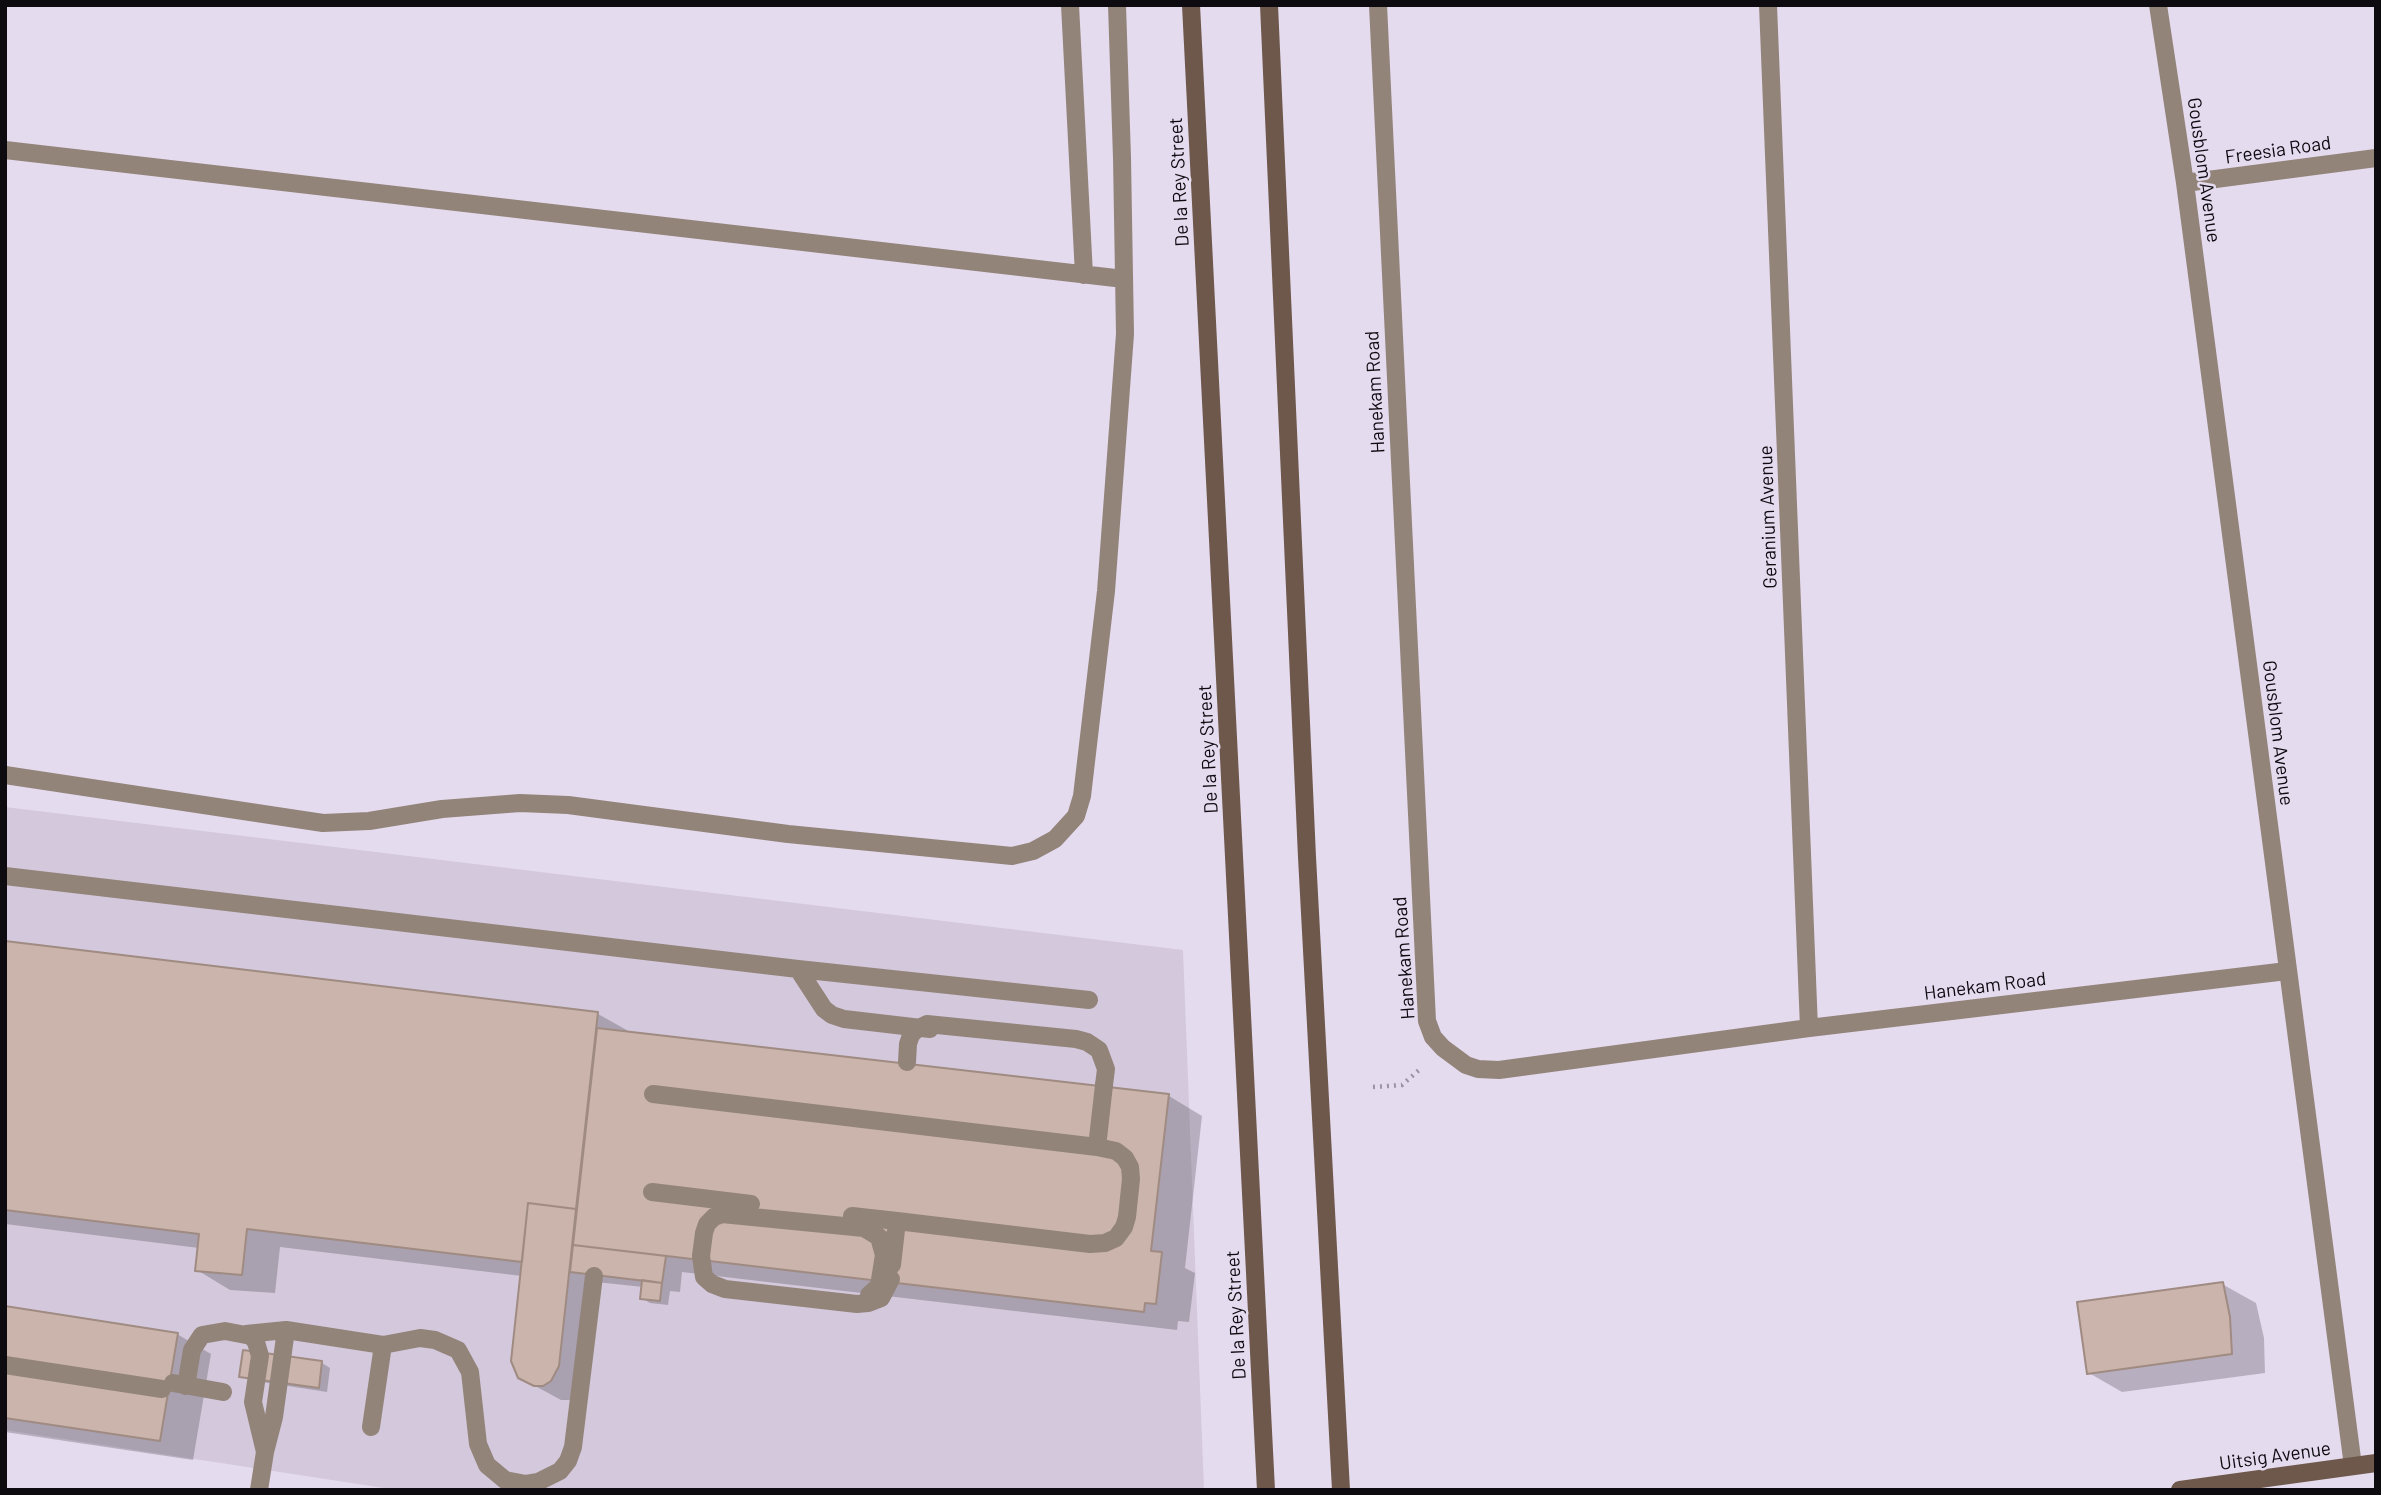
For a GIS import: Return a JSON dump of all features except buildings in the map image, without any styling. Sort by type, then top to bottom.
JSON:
[{"type":"main road","name":"De la Rey Street","points":[[1191,5],[1266,1490]]},
{"type":"main road","points":[[1269,5],[1306,843],[1341,1490]]},
{"type":"main road","name":"Uitsig Avenue","points":[[2180,1490],[2376,1464]]},
{"type":"street","points":[[1070,5],[1084,275]]},
{"type":"street","points":[[5,775],[323,823],[369,821],[442,809],[520,803],[568,805],[801,836],[1013,856],[1033,851],[1055,839],[1076,816],[1082,796],[1106,591],[1125,334],[1117,5]]},
{"type":"street","name":"Hanekam Road","points":[[1378,5],[1427,1021],[1433,1037],[1466,1065],[1478,1069],[1499,1070],[1809,1028],[2287,971]]},
{"type":"street","name":"Geranium Avenue","points":[[1768,5],[1809,1028]]},
{"type":"street","name":"Gousblom Avenue","points":[[2158,5],[2185,183],[2353,1466]]},
{"type":"street","points":[[5,150],[1124,279]]},
{"type":"street","name":"Freesia Road","points":[[2185,183],[2376,158]]},
{"type":"street","points":[[5,876],[798,969],[1089,1000]]},
{"type":"street","points":[[798,969],[824,1009],[832,1015],[883,1024],[1085,1048],[1096,1061],[1099,1084],[1097,1147]]},
{"type":"street","points":[[907,1062],[908,1044],[912,1035],[927,1024],[1076,1039],[1099,1050],[1106,1069],[1099,1084]]},
{"type":"street","points":[[652,1192],[1090,1244],[1105,1243],[1116,1238],[1124,1227],[1131,1179],[1130,1167],[1125,1158],[1116,1151],[1097,1147],[653,1094]]},
{"type":"street","points":[[886,1279],[883,1246],[879,1237],[864,1228],[722,1214],[707,1224],[697,1256],[704,1277],[712,1284],[725,1289],[857,1304],[869,1303],[881,1298],[886,1279],[897,1222]]},
{"type":"street","points":[[173,1386],[202,1335],[225,1331],[246,1334],[286,1330],[383,1345],[420,1338],[447,1343],[458,1350],[470,1372],[478,1444],[487,1465],[505,1480],[526,1485],[538,1482],[560,1471],[568,1461],[573,1447],[594,1276]]},
{"type":"street","points":[[259,1490],[274,1417],[286,1330]]},
{"type":"street","points":[[246,1334],[256,1342],[260,1356],[253,1402],[265,1452]]},
{"type":"street","points":[[371,1427],[383,1345]]},
{"type":"street","points":[[5,1365],[223,1392]]},
{"type":"path","points":[[1373,1087],[1402,1085],[1419,1070]]},
{"type":"shaded area","points":[[5,807],[1183,950],[1204,1490],[397,1490],[5,1430]]}]
